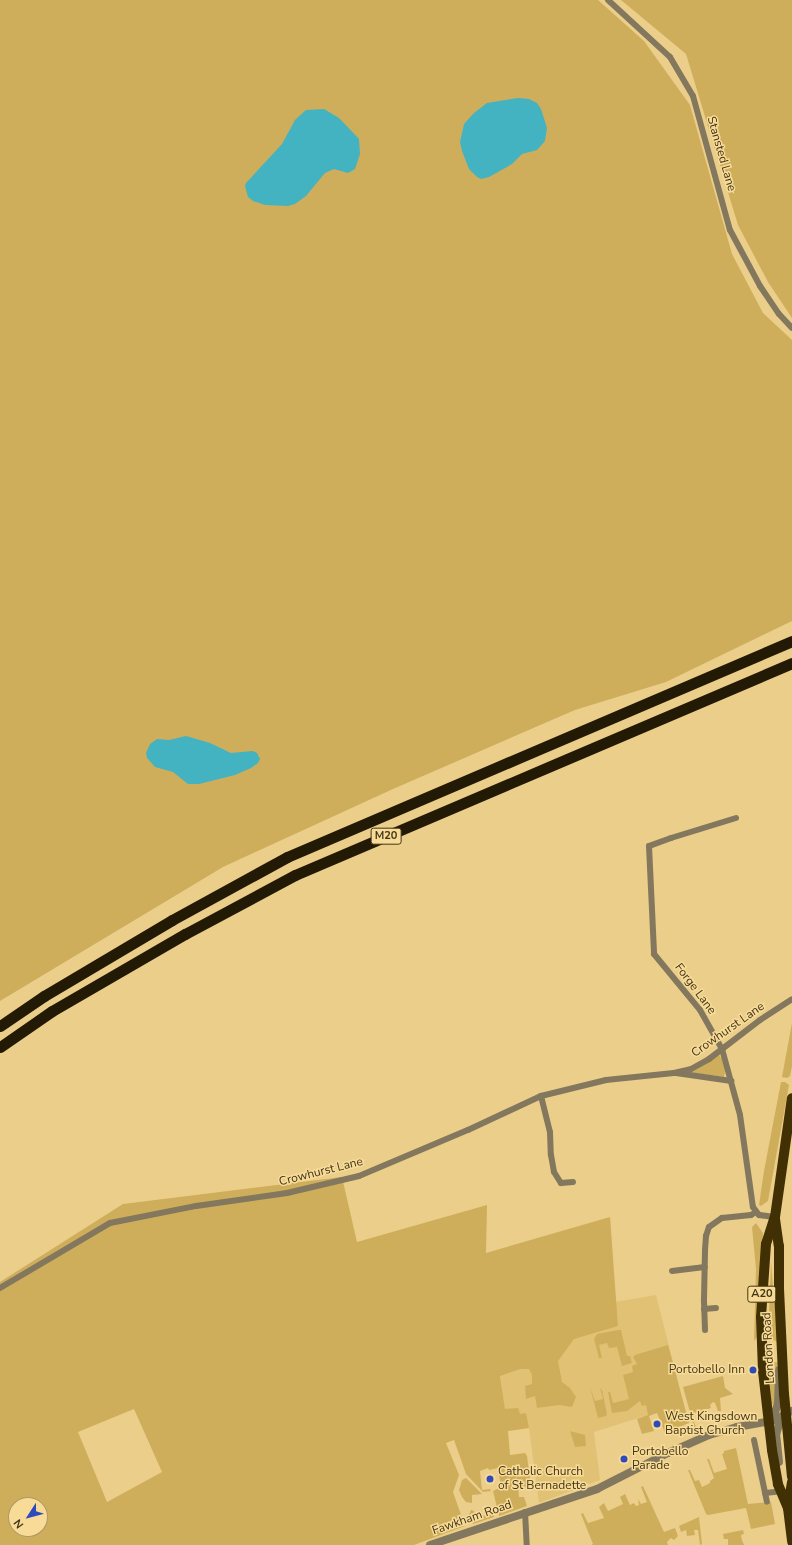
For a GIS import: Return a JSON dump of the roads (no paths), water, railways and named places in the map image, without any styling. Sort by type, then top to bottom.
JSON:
[{"type":"highway","name":"M20","points":[[0,1026],[44,996],[172,920],[287,857],[792,641]]},
{"type":"highway","name":"M20","points":[[0,1047],[52,1011],[184,934],[295,875],[792,662]]},
{"type":"main road","name":"London Road","points":[[792,1098],[775,1218],[766,1244],[762,1297],[762,1349],[770,1421],[785,1487],[792,1542]]},
{"type":"main road","name":"London Road","points":[[775,1218],[779,1246],[782,1350],[792,1477]]},
{"type":"street","name":"Stansted Lane","points":[[608,0],[670,57],[693,96],[730,230],[760,286],[779,314],[792,328]]},
{"type":"street","name":"Forge Lane","points":[[736,818],[649,846],[654,954],[700,1010],[722,1049],[740,1115],[752,1201],[756,1212]]},
{"type":"street","name":"Crowhurst Lane","points":[[0,1288],[110,1223],[196,1206],[287,1193],[359,1176],[468,1130],[541,1096],[606,1080],[674,1073],[703,1063],[792,999]]},
{"type":"street","name":"Crowhurst Lane","points":[[674,1073],[731,1081]]},
{"type":"street","points":[[541,1096],[550,1132],[551,1155],[554,1172],[561,1183],[573,1182]]},
{"type":"street","points":[[705,1330],[704,1309],[706,1236],[712,1224],[722,1218],[751,1215],[756,1212],[762,1216],[775,1218]]},
{"type":"street","points":[[672,1271],[705,1267]]},
{"type":"street","points":[[704,1309],[716,1308]]},
{"type":"street","points":[[770,1421],[778,1404],[779,1372],[782,1350]]},
{"type":"street","points":[[765,1493],[785,1487],[780,1472],[776,1435],[786,1415]]},
{"type":"street","name":"Fawkham Road","points":[[430,1545],[597,1489],[668,1453],[709,1435],[737,1427],[770,1421],[786,1415]]},
{"type":"street","points":[[754,1440],[767,1502]]},
{"type":"street","points":[[525,1512],[527,1545]]},
{"type":"water","points":[[518,98],[529,99],[537,103],[541,109],[547,128],[545,141],[537,150],[522,154],[512,164],[489,177],[481,179],[469,169],[462,151],[460,142],[464,124],[474,113],[487,103]]},
{"type":"water","points":[[324,109],[339,118],[359,139],[360,154],[355,169],[348,173],[334,169],[325,173],[306,196],[295,204],[288,206],[265,205],[253,201],[248,197],[245,186],[246,183],[282,144],[295,120],[306,110]]},
{"type":"water","points":[[186,736],[210,743],[231,753],[253,751],[257,753],[260,759],[258,763],[251,768],[235,775],[199,784],[188,784],[173,772],[155,767],[147,758],[146,753],[150,744],[157,739],[169,740]]},
{"type":"place","name":"Portobello Inn","points":[[753,1370]]},
{"type":"place","name":"West Kingsdown Baptist Church","points":[[657,1424]]},
{"type":"place","name":"Portobello Parade","points":[[624,1459]]},
{"type":"place","name":"Catholic Church of St Bernadette","points":[[490,1479]]}]
